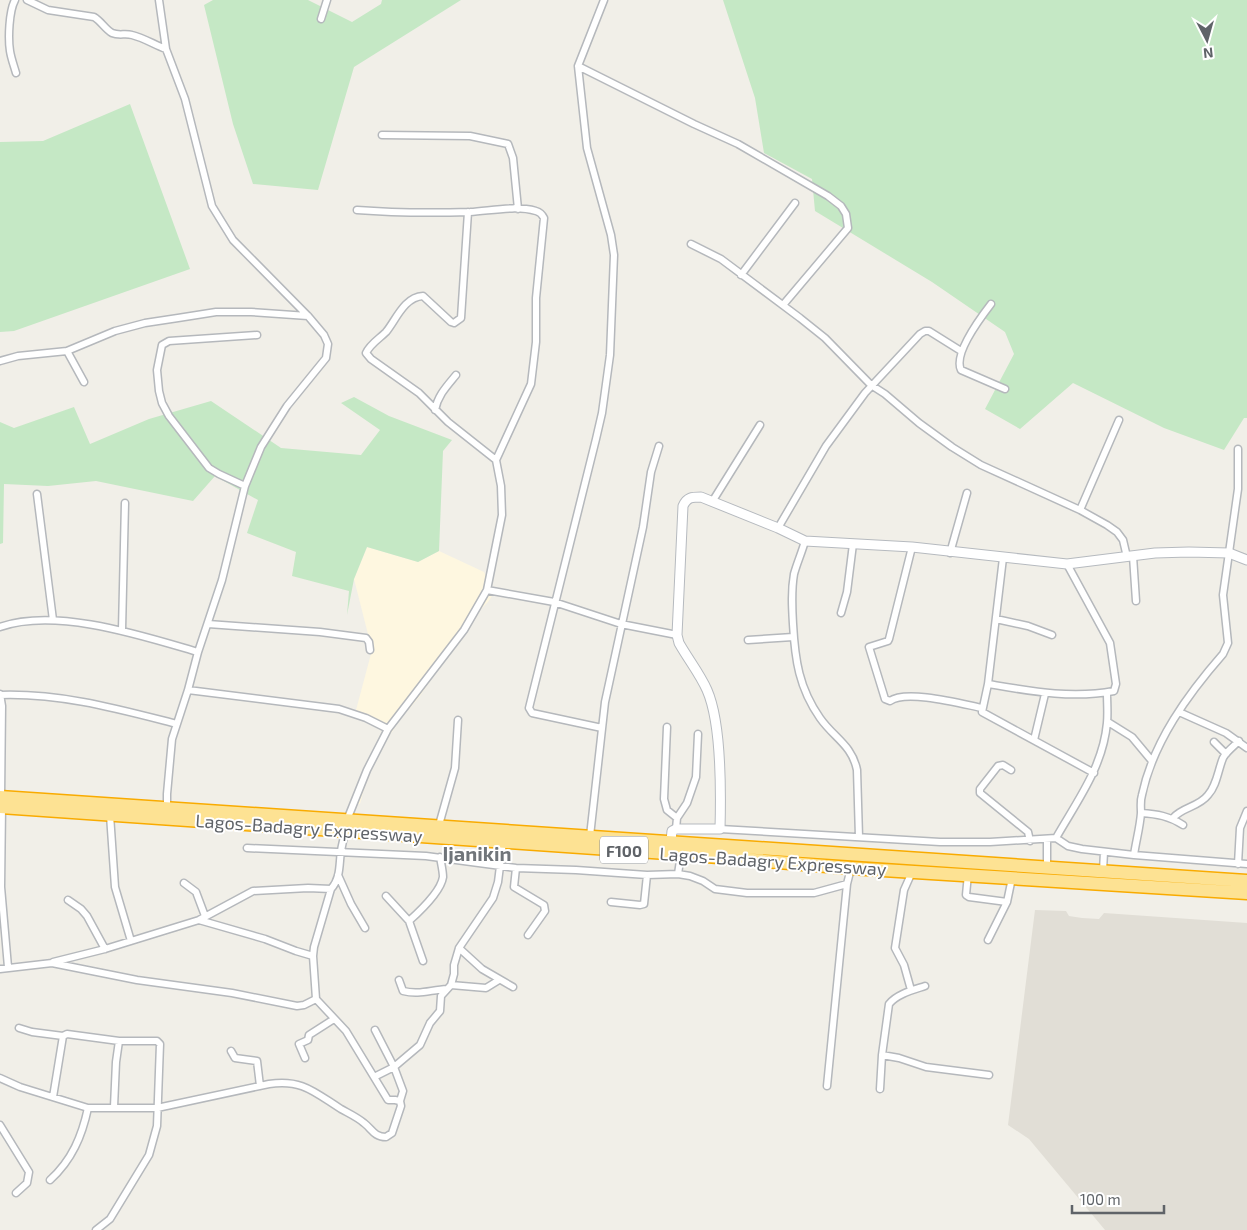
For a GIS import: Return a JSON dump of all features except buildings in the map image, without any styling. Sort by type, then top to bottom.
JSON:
[{"type":"highway","name":"Lagos-Badagry Expressway","points":[[1,802],[168,808],[502,842],[851,868],[1247,893]]},
{"type":"highway","name":"Lagos-Badagry Expressway","points":[[1,802],[110,814],[346,825],[440,826],[590,836],[674,835],[856,855],[1247,881]]},
{"type":"street","points":[[16,0],[12,14],[9,44],[16,73]]},
{"type":"street","points":[[27,0],[48,10],[94,17],[115,34],[135,36],[166,49]]},
{"type":"street","points":[[159,0],[166,49],[184,99],[212,206],[234,240],[308,316],[326,339],[328,348],[326,358],[287,406],[266,438],[245,486],[222,580],[177,724],[172,747],[168,808]]},
{"type":"street","points":[[321,19],[327,0]]},
{"type":"street","points":[[602,728],[532,713],[530,710],[554,602],[602,413],[610,355],[613,249],[611,235],[587,148],[578,66],[604,0]]},
{"type":"street","points":[[578,66],[749,150],[828,196],[841,206],[846,214],[848,228],[783,305]]},
{"type":"street","points":[[382,134],[470,136],[508,144],[513,158],[518,209]]},
{"type":"street","points":[[741,275],[795,204]]},
{"type":"street","points":[[357,210],[468,212],[518,209],[536,211],[541,213],[544,218],[536,298],[536,342],[531,384],[496,460],[501,486],[502,515],[488,590],[464,630],[388,729],[367,770],[346,825],[338,876],[331,889],[316,938],[313,956],[316,999],[353,1041],[388,1100],[400,1102]]},
{"type":"street","points":[[468,212],[461,318],[454,323],[451,322],[422,296],[416,297],[402,309],[385,333],[367,351],[368,357],[419,393],[448,422],[496,460]]},
{"type":"street","points":[[691,244],[721,259],[783,305],[825,338],[871,385],[965,456],[1080,510],[1117,532],[1124,540],[1130,557],[1136,601]]},
{"type":"street","points":[[991,304],[961,352],[958,363],[961,370],[1005,389]]},
{"type":"street","points":[[0,361],[18,356],[67,351],[115,331],[146,322],[216,312],[251,312],[308,316]]},
{"type":"street","points":[[778,528],[826,446],[871,385],[924,331],[929,331],[961,352]]},
{"type":"street","points":[[245,486],[210,468],[176,426],[162,403],[157,370],[161,349],[166,342],[257,335]]},
{"type":"street","points":[[67,351],[84,382]]},
{"type":"street","points":[[435,410],[443,390],[456,375]]},
{"type":"street","points":[[1080,510],[1119,420]]},
{"type":"street","points":[[712,502],[760,425]]},
{"type":"street","points":[[590,836],[605,702],[643,527],[651,472],[659,446]]},
{"type":"street","points":[[1134,855],[1141,813],[1142,793],[1160,743],[1197,684],[1227,647],[1228,637],[1223,595],[1238,489],[1238,449]]},
{"type":"street","points":[[950,552],[967,493]]},
{"type":"street","points":[[37,494],[53,620]]},
{"type":"street","points":[[720,829],[721,794],[715,724],[708,692],[679,644],[677,635],[683,506],[685,501],[691,497],[701,497],[805,541],[912,547],[1067,564],[1189,552],[1229,553],[1247,560]]},
{"type":"street","points":[[122,630],[125,503]]},
{"type":"street","points":[[805,541],[793,585],[793,637],[796,668],[812,706],[822,721],[850,750],[855,760],[859,837]]},
{"type":"street","points":[[841,613],[847,592],[853,544]]},
{"type":"street","points":[[912,547],[889,639],[869,647],[885,699],[890,701],[901,696],[942,700],[982,708]]},
{"type":"street","points":[[1003,558],[988,684],[982,712],[1094,773]]},
{"type":"street","points":[[988,684],[1045,694],[1086,695],[1114,691],[1116,684],[1111,647],[1067,564]]},
{"type":"street","points":[[488,590],[554,602],[621,624],[677,635]]},
{"type":"street","points":[[996,619],[1028,626],[1052,635]]},
{"type":"street","points":[[0,627],[28,621],[53,620],[122,630],[198,652]]},
{"type":"street","points":[[208,624],[320,632],[366,638],[369,642],[370,650]]},
{"type":"street","points":[[748,640],[793,637]]},
{"type":"street","points":[[188,690],[339,710],[366,718],[388,729]]},
{"type":"street","points":[[1056,838],[1094,773],[1104,743],[1108,722],[1107,693]]},
{"type":"street","points":[[1034,740],[1045,694]]},
{"type":"street","points":[[8,967],[1,887],[2,706],[0,695],[52,696],[177,724]]},
{"type":"street","points":[[1179,712],[1226,732],[1247,748]]},
{"type":"street","points":[[440,826],[455,768],[458,720]]},
{"type":"street","points":[[1108,722],[1132,737],[1152,762]]},
{"type":"street","points":[[667,727],[664,799],[667,810],[677,818]]},
{"type":"street","points":[[698,734],[696,777],[687,803],[677,818],[674,835],[720,829],[940,842],[1030,841],[1056,838],[1068,846],[1104,852],[1247,864]]},
{"type":"street","points":[[1173,818],[1181,810],[1195,806],[1208,796],[1226,754],[1239,741]]},
{"type":"street","points":[[1214,742],[1226,754]]},
{"type":"street","points":[[1011,770],[1002,765],[998,766],[980,789],[980,793],[1028,832],[1030,841]]},
{"type":"street","points":[[1238,864],[1240,828],[1247,811]]},
{"type":"street","points":[[1141,813],[1160,814],[1173,818],[1183,825]]},
{"type":"street","points":[[110,814],[115,887],[131,941]]},
{"type":"street","points":[[1047,840],[1047,867]]},
{"type":"street","points":[[374,1077],[394,1067],[420,1045],[430,1023],[440,1011],[441,996],[449,987],[454,974],[454,965],[459,948],[493,898],[498,882],[502,842]]},
{"type":"street","points":[[247,848],[440,857],[499,864],[516,868],[647,875],[678,874],[697,879],[715,889],[747,893],[814,893],[847,884]]},
{"type":"street","points":[[1103,871],[1104,852]]},
{"type":"street","points":[[678,874],[680,854]]},
{"type":"street","points":[[409,921],[428,903],[442,881],[440,857]]},
{"type":"street","points":[[516,868],[514,887],[544,905],[545,908],[545,911],[528,935]]},
{"type":"street","points":[[827,1086],[847,884],[851,868]]},
{"type":"street","points":[[911,990],[904,965],[895,948],[904,890],[912,871]]},
{"type":"street","points":[[968,874],[966,895],[969,898],[1007,902]]},
{"type":"street","points":[[611,902],[644,904],[647,875]]},
{"type":"street","points":[[338,876],[365,928]]},
{"type":"street","points":[[988,940],[1007,902],[1012,878]]},
{"type":"street","points":[[184,883],[196,892],[205,916]]},
{"type":"street","points":[[0,969],[52,963],[131,941],[199,920],[253,891],[331,889]]},
{"type":"street","points":[[386,896],[409,921],[423,961]]},
{"type":"street","points":[[68,900],[87,916],[105,949]]},
{"type":"street","points":[[199,920],[265,939],[313,956]]},
{"type":"street","points":[[459,948],[482,969],[513,987]]},
{"type":"street","points":[[52,963],[137,980],[232,993],[297,1006],[316,999]]},
{"type":"street","points":[[399,980],[403,991],[416,994],[449,987],[486,988],[499,980]]},
{"type":"street","points":[[880,1088],[888,1004],[911,990],[925,986]]},
{"type":"street","points":[[305,1058],[298,1044],[308,1040],[309,1036],[334,1019]]},
{"type":"street","points":[[19,1028],[32,1032],[63,1036],[67,1034],[119,1041],[153,1040],[160,1044],[157,1126],[148,1155],[110,1219],[96,1230]]},
{"type":"street","points":[[1,1080],[88,1108],[158,1108],[282,1082],[296,1084],[314,1091],[364,1122],[375,1135],[386,1137],[392,1133],[401,1106],[400,1102],[403,1091],[394,1067],[374,1030]]},
{"type":"street","points":[[53,1097],[63,1036]]},
{"type":"street","points":[[114,1107],[119,1041]]},
{"type":"street","points":[[232,1050],[235,1058],[257,1061],[260,1086]]},
{"type":"street","points":[[882,1054],[926,1067],[990,1075]]},
{"type":"street","points":[[50,1180],[77,1145],[84,1127],[88,1108]]},
{"type":"street","points":[[0,1125],[29,1172],[27,1183],[16,1193]]},
{"type":"shaded area","points":[[367,547],[418,562],[439,551],[484,572],[494,593],[478,612],[468,631],[440,666],[420,696],[399,717],[393,731],[388,736],[370,767],[360,804],[350,804],[386,735],[383,730],[357,717],[321,710],[356,710],[372,650],[354,579]]},
{"type":"shaded area","points":[[1035,910],[1066,911],[1069,916],[1082,918],[1099,919],[1104,913],[1247,923],[1247,1230],[1105,1230],[1029,1139],[1008,1125]]},
{"type":"green space","points":[[213,0],[308,0],[352,22],[381,4],[382,0],[461,0],[354,67],[318,190],[253,184],[233,124],[204,5]]},
{"type":"green space","points":[[723,0],[1247,0],[1247,418],[1244,418],[1224,450],[1164,428],[1073,383],[1020,429],[985,409],[1014,354],[1005,332],[932,282],[815,211],[812,179],[764,153],[755,98]]},
{"type":"green space","points":[[130,104],[190,269],[14,331],[0,332],[0,142],[43,141]]},
{"type":"green space","points":[[354,397],[389,416],[452,440],[443,451],[439,551],[418,562],[367,547],[354,579],[347,615],[349,591],[292,576],[296,552],[247,533],[258,500],[215,476],[193,501],[96,481],[48,486],[4,484],[3,543],[0,544],[0,422],[14,428],[74,407],[90,444],[149,419],[211,401],[281,448],[361,455],[380,430],[341,403]]},
{"type":"district","name":"Ijanikin","points":[[477,853]]}]
